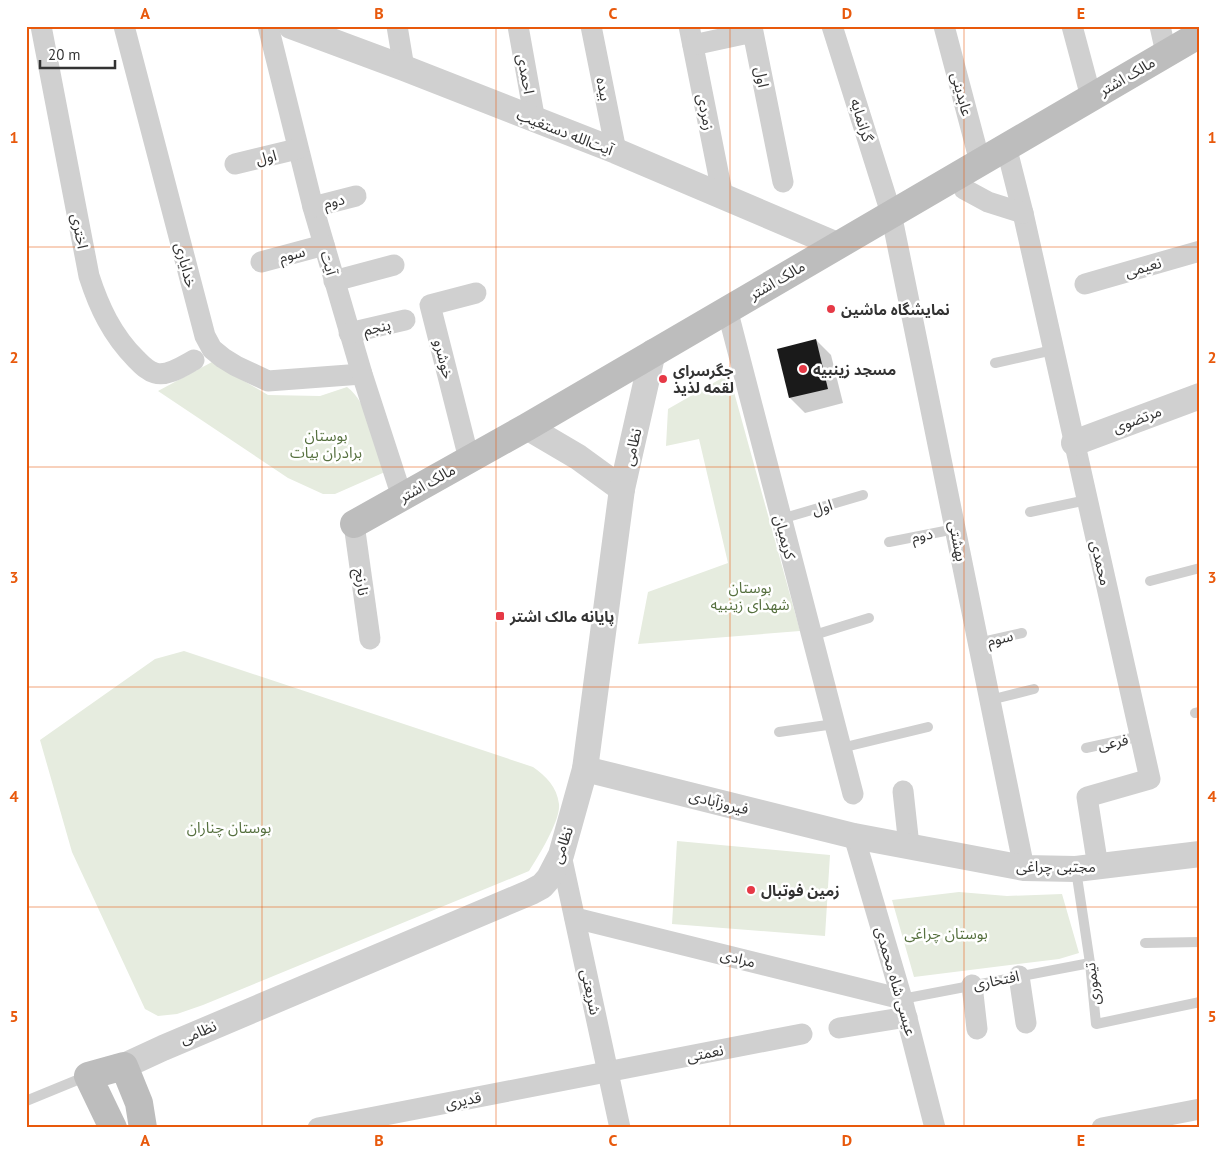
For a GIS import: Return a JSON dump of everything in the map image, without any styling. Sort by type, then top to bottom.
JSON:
[{"type":"main road","name":"مالک اشتر","points":[[354,524],[527,427],[1200,34]]},
{"type":"main road","points":[[113,1128],[88,1076],[124,1066],[139,1103],[143,1128]]},
{"type":"street","name":"اختری","points":[[41,26],[88,276],[98,304],[119,340],[144,366],[155,373],[167,373],[194,360]]},
{"type":"street","name":"خدایاری","points":[[124,26],[205,336],[212,349],[236,366],[268,381],[362,374]]},
{"type":"street","name":"آیت","points":[[268,26],[297,149],[349,333],[402,497]]},
{"type":"street","name":"آیت‌الله دستغیب","points":[[291,26],[616,151],[837,245]]},
{"type":"street","points":[[397,26],[404,68]]},
{"type":"street","name":"احمدی","points":[[518,26],[535,121]]},
{"type":"street","name":"بیده","points":[[591,26],[616,151]]},
{"type":"street","name":"گرانمایه","points":[[832,26],[891,213]]},
{"type":"street","name":"عابدینی","points":[[944,26],[980,162]]},
{"type":"street","points":[[1072,26],[1091,97]]},
{"type":"street","points":[[1160,26],[1166,53]]},
{"type":"street","name":"اول","points":[[691,35],[753,32],[782,182]]},
{"type":"street","name":"زمردی","points":[[691,35],[723,197]]},
{"type":"street","name":"محمدی","points":[[1006,146],[1023,213],[1150,779],[1087,797],[1087,868]]},
{"type":"street","name":"اول","points":[[235,164],[297,149]]},
{"type":"street","points":[[964,189],[988,202],[1023,213]]},
{"type":"street","name":"دوم","points":[[313,206],[356,196]]},
{"type":"street","name":"بهشتی","points":[[891,213],[932,375],[955,529],[1024,868]]},
{"type":"street","name":"سوم","points":[[261,262],[324,245]]},
{"type":"street","name":"نعیمی","points":[[1085,284],[1200,251]]},
{"type":"street","points":[[334,280],[394,265]]},
{"type":"street","name":"خوشرو","points":[[470,459],[430,304],[476,294]]},
{"type":"street","name":"کریمیان","points":[[727,309],[853,794]]},
{"type":"street","name":"پنجم","points":[[349,333],[405,320]]},
{"type":"street","name":"نظامی","points":[[124,1066],[531,892],[542,886],[549,878],[561,855],[584,769],[622,489],[653,352]]},
{"type":"street","name":"مرتضوی","points":[[1074,443],[1200,396]]},
{"type":"street","points":[[527,427],[578,457],[622,489]]},
{"type":"street","name":"نارنج","points":[[354,524],[370,639]]},
{"type":"street","name":"فیروزآبادی","points":[[584,769],[854,836]]},
{"type":"street","points":[[903,791],[910,846]]},
{"type":"street","name":"مجتبی چراغی","points":[[854,836],[1024,868],[1087,868],[1200,854]]},
{"type":"street","name":"عیسی شاه محمدی","points":[[854,836],[904,1008],[935,1128]]},
{"type":"street","name":"شریعتی","points":[[561,855],[620,1128]]},
{"type":"street","name":"مرادی","points":[[575,918],[904,1008]]},
{"type":"street","points":[[1019,976],[1026,1023]]},
{"type":"street","points":[[972,985],[977,1029]]},
{"type":"street","points":[[839,1028],[904,1008]]},
{"type":"street","name":"نعمتی","points":[[608,1072],[802,1034]]},
{"type":"street","name":"قدیری","points":[[331,1127],[608,1072]]},
{"type":"street","points":[[1102,1128],[1200,1108]]},
{"type":"lane","points":[[995,363],[1053,350]]},
{"type":"lane","name":"اول","points":[[781,519],[863,495]]},
{"type":"lane","points":[[1030,512],[1087,500]]},
{"type":"lane","name":"دوم","points":[[889,542],[955,529]]},
{"type":"lane","points":[[1150,582],[1200,568]]},
{"type":"lane","points":[[811,636],[869,618]]},
{"type":"lane","name":"سوم","points":[[978,643],[1022,633]]},
{"type":"lane","points":[[990,700],[1034,689]]},
{"type":"lane","points":[[779,732],[834,724]]},
{"type":"lane","points":[[841,748],[928,727]]},
{"type":"lane","name":"فرعی","points":[[1086,748],[1141,736]]},
{"type":"lane","name":"تیموری","points":[[1087,868],[1090,963],[1096,1024],[1200,1002]]},
{"type":"lane","points":[[1145,943],[1200,942]]},
{"type":"lane","name":"افتخاری","points":[[904,1008],[972,985],[1090,963]]},
{"type":"lane","points":[[26,1102],[88,1076]]},
{"type":"green space","name":"بوستان برادران بیات","points":[[212,362],[268,395],[320,396],[347,387],[355,394],[366,414],[385,472],[335,494],[323,494],[288,478],[158,391]]},
{"type":"green space","name":"بوستان شهدای زینبیه","points":[[729,374],[800,631],[638,644],[648,592],[728,563],[699,439],[666,446],[668,409]]},
{"type":"green space","name":"بوستان چناران","points":[[184,651],[533,767],[550,782],[556,792],[559,804],[556,819],[538,857],[529,871],[203,1005],[177,1014],[158,1016],[145,1009],[72,852],[40,740],[155,659]]},
{"type":"green space","name":"زمین فوتبال","points":[[677,841],[830,855],[825,936],[672,924]]},
{"type":"green space","name":"بوستان چراغی","points":[[959,892],[1007,896],[1062,894],[1079,953],[1059,959],[914,977],[892,900]]},
{"type":"building","name":"مسجد زینبیه","points":[[816,339],[828,389],[789,398],[777,349]]},
{"type":"place","name":"نمایشگاه ماشین","points":[[831,309]]},
{"type":"place","name":"مسجد زینبیه","points":[[803,369]]},
{"type":"place","name":"جگرسرای لقمه لذیذ","points":[[663,379]]},
{"type":"place","name":"پایانه مالک اشتر","points":[[500,616]]},
{"type":"place","name":"زمین فوتبال","points":[[751,890]]}]
